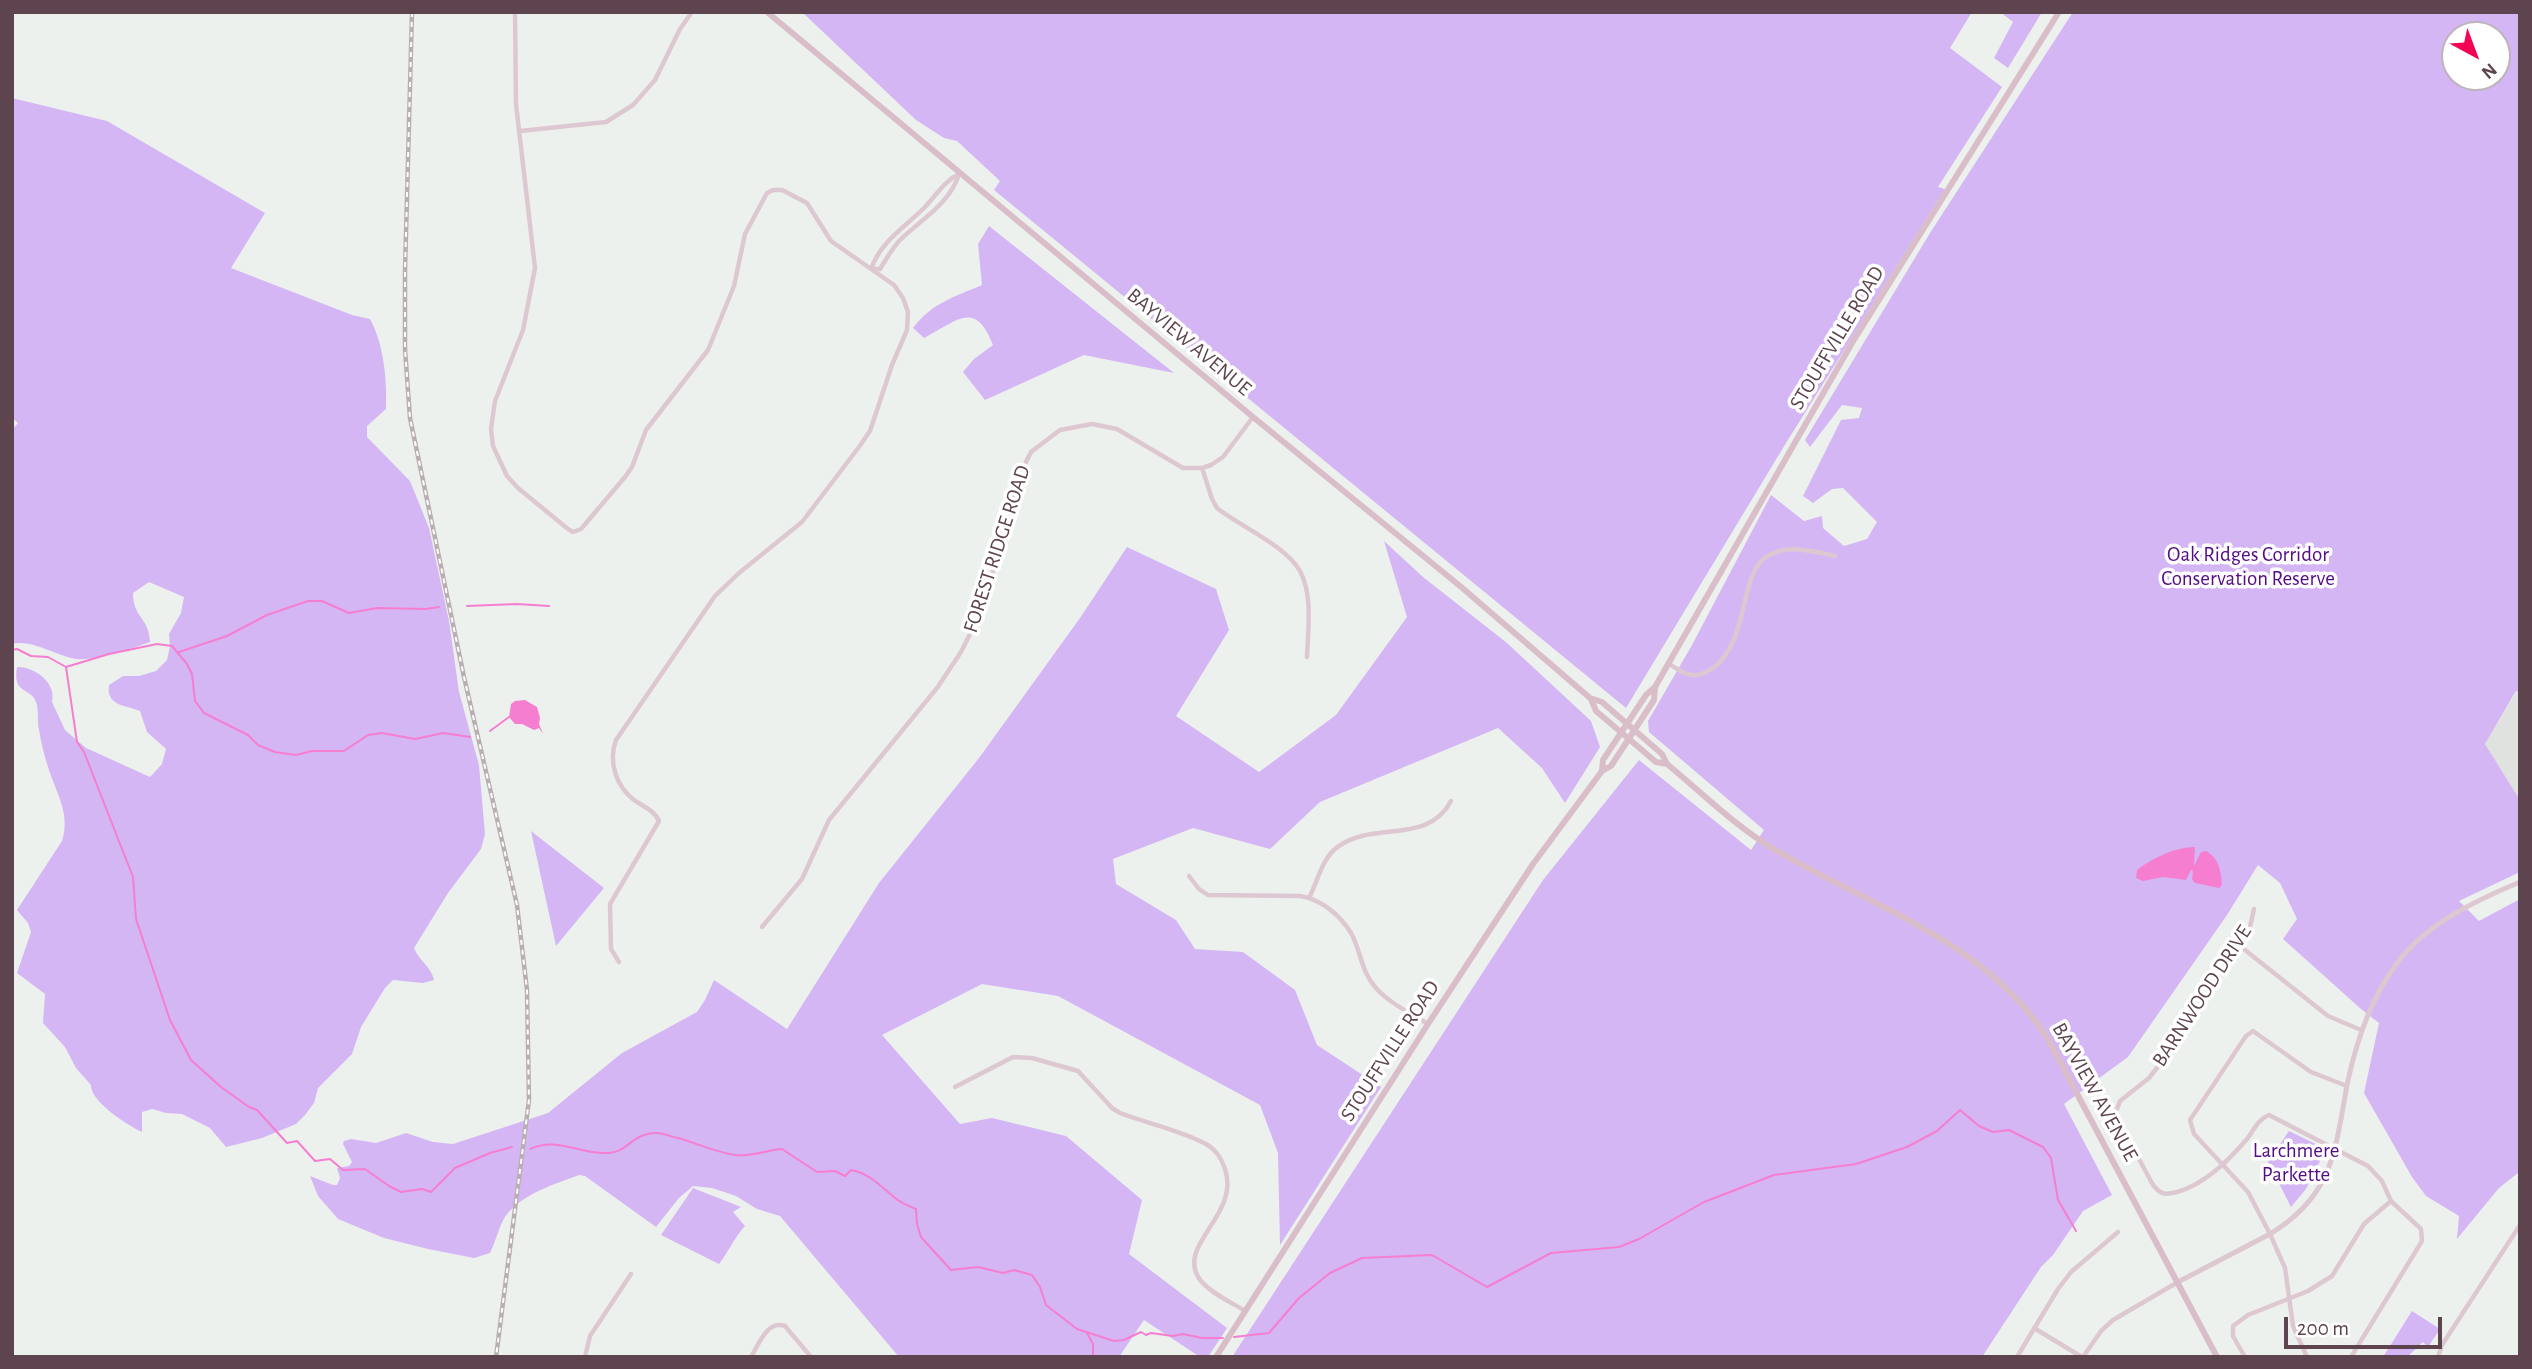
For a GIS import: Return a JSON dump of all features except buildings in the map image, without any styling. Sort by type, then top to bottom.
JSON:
[{"type":"main road","name":"BAYVIEW AVENUE","points":[[766,12],[1460,586],[1590,698],[1602,702],[1662,754],[1667,764],[1741,826],[1771,847],[1932,933],[1973,961],[2012,995],[2049,1041],[2217,1357]]},
{"type":"main road","name":"STOUFFVILLE ROAD","points":[[1602,771],[1603,760],[1646,695],[1655,687],[1852,342],[2059,12]]},
{"type":"main road","name":"STOUFFVILLE ROAD","points":[[1216,1357],[1533,864],[1602,771],[1611,766],[1654,701],[1655,687]]},
{"type":"main road","name":"BAYVIEW AVENUE","points":[[1590,698],[1596,710],[1629,739],[1656,762],[1667,764]]},
{"type":"street","points":[[515,12],[514,71],[535,268],[523,330],[492,412],[493,446],[507,476],[518,488],[573,532],[577,532],[587,522],[625,477],[632,467],[646,430],[708,350],[734,286],[745,234],[768,193],[782,190],[807,203],[831,241],[894,285],[908,312],[907,330],[888,374],[870,431],[802,522],[715,596],[614,746],[614,768],[618,782],[627,794],[656,814],[659,821],[610,904],[611,949],[619,962]]},
{"type":"street","points":[[520,131],[606,122],[627,110],[655,80],[680,29],[692,12]]},
{"type":"street","points":[[871,269],[880,268],[898,242],[930,215],[956,186],[959,174]]},
{"type":"street","points":[[871,269],[891,235],[923,209],[948,179],[959,174]]},
{"type":"street","points":[[1253,417],[1223,457],[1202,468],[1217,508],[1283,553],[1300,571],[1307,603],[1307,657]]},
{"type":"street","name":"FOREST RIDGE ROAD","points":[[762,927],[802,879],[829,820],[937,688],[961,652],[987,593],[1017,480],[1031,452],[1060,430],[1092,424],[1117,429],[1183,468],[1202,468]]},
{"type":"street","points":[[1668,664],[1689,675],[1706,672],[1722,660],[1733,644],[1752,578],[1763,559],[1781,550],[1799,549],[1835,556]]},
{"type":"street","points":[[1310,898],[1317,877],[1339,845],[1369,835],[1416,828],[1438,819],[1451,801]]},
{"type":"street","points":[[1189,876],[1199,889],[1208,895],[1310,898],[1334,913],[1344,924],[1351,934],[1366,975],[1374,986],[1392,1002],[1428,1024]]},
{"type":"street","points":[[2035,1328],[2083,1357],[2101,1331],[2113,1320],[2178,1282],[2270,1234],[2307,1205],[2328,1171],[2336,1149],[2347,1086],[2361,1030],[2384,982],[2421,937],[2456,912],[2520,882]]},
{"type":"street","name":"BARNWOOD DRIVE","points":[[2222,1163],[2198,1184],[2165,1195],[2158,1192],[2115,1114],[2120,1101],[2149,1078],[2160,1064],[2240,946],[2250,927],[2254,909]]},
{"type":"street","points":[[2240,946],[2328,1016],[2361,1030]]},
{"type":"street","points":[[2307,1357],[2293,1326],[2285,1269],[2270,1234],[2248,1192],[2194,1134],[2189,1120],[2249,1032],[2259,1033],[2291,1060],[2311,1072],[2347,1086]]},
{"type":"street","points":[[955,1087],[1013,1057],[1046,1061],[1078,1071],[1112,1108],[1121,1113],[1207,1144],[1222,1161],[1228,1191],[1218,1215],[1197,1248],[1194,1263],[1202,1281],[1245,1311]]},
{"type":"street","points":[[2222,1163],[2243,1143],[2258,1122],[2269,1115],[2368,1166],[2382,1181],[2390,1201],[2421,1229],[2422,1241],[2351,1357]]},
{"type":"street","points":[[2245,1357],[2233,1336],[2233,1326],[2248,1315],[2308,1291],[2332,1276],[2364,1224],[2390,1201]]},
{"type":"street","points":[[2438,1357],[2442,1345],[2520,1226]]},
{"type":"street","points":[[2017,1357],[2071,1272],[2118,1232]]},
{"type":"street","points":[[585,1357],[590,1336],[631,1274]]},
{"type":"street","points":[[751,1357],[764,1334],[774,1325],[780,1324],[785,1326],[810,1357]]},
{"type":"shaded area","points":[[2517,691],[2520,692],[2520,800],[2485,744]]},
{"type":"shaded area","points":[[525,700],[537,707],[543,734],[539,728],[534,730],[522,724],[515,724],[509,717],[511,704]]},
{"type":"shaded area","points":[[2195,847],[2194,866],[2201,852],[2206,851],[2217,861],[2222,880],[2219,888],[2195,883],[2191,870],[2186,880],[2163,877],[2143,881],[2136,878],[2137,870],[2157,857]]},
{"type":"green space","points":[[802,12],[1972,12],[1950,48],[2002,87],[1938,187],[1945,189],[1786,443],[1626,708],[994,190],[1000,181],[957,141],[944,138],[916,120]]},
{"type":"green space","points":[[2000,12],[2042,12],[2008,68],[1994,58],[2013,22]]},
{"type":"green space","name":"Oak Ridges Corridor Conservation Reserve","points":[[2073,12],[2520,12],[2520,692],[2516,691],[2485,744],[2520,800],[2520,872],[2459,901],[2479,921],[2520,899],[2520,1175],[2518,1173],[2499,1188],[2457,1239],[2459,1216],[2426,1196],[2412,1177],[2364,1093],[2379,1023],[2283,939],[2297,919],[2280,883],[2258,865],[2227,915],[2128,1057],[2064,1104],[2112,1195],[2083,1211],[2053,1255],[2041,1267],[1982,1357],[1232,1357],[1543,880],[1639,760],[1751,850],[1764,830],[1649,732],[1648,721],[1692,645],[1771,495],[1804,521],[1822,516],[1823,528],[1844,546],[1867,539],[1877,522],[1843,488],[1832,489],[1813,503],[1803,496],[1841,420],[1859,418],[1862,408],[1842,405],[1810,447],[1805,440],[1930,233]]},
{"type":"green space","points":[[12,98],[107,121],[265,213],[231,268],[352,315],[370,319],[379,340],[384,363],[386,409],[367,426],[367,437],[410,481],[429,528],[449,621],[459,692],[479,765],[485,834],[481,849],[448,893],[414,948],[434,980],[423,983],[393,980],[385,988],[361,1027],[352,1054],[318,1088],[314,1103],[296,1124],[262,1138],[226,1147],[210,1128],[182,1114],[152,1109],[142,1112],[142,1132],[110,1112],[96,1098],[91,1085],[76,1068],[65,1047],[43,1023],[45,994],[17,973],[31,932],[28,923],[17,910],[62,841],[65,822],[43,748],[36,702],[34,697],[19,686],[17,667],[30,669],[48,682],[53,695],[52,702],[65,730],[86,748],[150,777],[162,764],[166,749],[147,732],[140,711],[123,706],[110,697],[109,685],[123,676],[139,676],[156,671],[167,660],[169,634],[181,613],[184,597],[149,582],[133,593],[150,642],[113,654],[76,659],[28,644],[12,644],[12,430],[18,423],[12,418]]},
{"type":"green space","points":[[989,226],[1174,373],[1084,355],[985,400],[963,372],[974,359],[993,345],[979,322],[964,318],[924,338],[913,328],[936,307],[982,285],[978,244]]},
{"type":"green space","points":[[1384,541],[1423,577],[1507,643],[1591,721],[1600,747],[1565,803],[1542,768],[1498,728],[1320,802],[1270,849],[1193,828],[1113,859],[1116,884],[1176,920],[1195,949],[1243,952],[1295,990],[1317,1045],[1381,1087],[1280,1245],[1278,1153],[1260,1105],[1058,996],[982,984],[882,1035],[960,1124],[992,1118],[1066,1136],[1142,1200],[1129,1254],[1227,1328],[1208,1357],[1200,1357],[1144,1320],[1119,1357],[899,1357],[780,1216],[757,1209],[736,1196],[712,1188],[693,1186],[679,1198],[656,1227],[585,1176],[579,1175],[520,1202],[503,1220],[490,1253],[474,1258],[384,1238],[338,1219],[318,1196],[310,1176],[337,1185],[340,1178],[337,1168],[349,1166],[352,1162],[344,1141],[351,1139],[376,1143],[406,1133],[433,1142],[453,1144],[548,1113],[622,1053],[697,1012],[714,980],[787,1029],[879,883],[979,758],[1080,618],[1127,547],[1216,589],[1229,630],[1176,716],[1259,772],[1336,715],[1407,617]]},
{"type":"green space","points":[[531,831],[604,888],[556,946]]},
{"type":"green space","name":"Larchmere Parkette","points":[[2289,1131],[2326,1149],[2306,1189],[2291,1207],[2268,1162]]},
{"type":"green space","points":[[693,1188],[741,1207],[733,1212],[745,1226],[719,1264],[661,1235]]},
{"type":"green space","points":[[2412,1311],[2440,1329],[2428,1347],[2423,1342],[2407,1357],[2383,1357]]},
{"type":"waterway","points":[[179,652],[227,636],[267,615],[308,601],[322,601],[349,613],[377,608],[439,607]]},
{"type":"waterway","points":[[467,606],[549,606]]},
{"type":"waterway","points":[[12,650],[17,649],[31,656],[48,657],[66,667],[157,644],[172,646],[192,674],[195,701],[204,713],[275,752],[296,755],[312,751],[344,751],[368,735],[382,733],[415,739],[443,733],[470,737]]},
{"type":"waterway","points":[[66,667],[77,742],[84,752],[133,877],[136,919],[170,1020],[191,1060],[221,1087],[257,1110],[287,1143],[297,1141],[315,1161],[330,1159],[343,1170],[365,1169],[401,1192],[422,1189],[431,1192],[455,1168],[512,1147]]},
{"type":"waterway","points":[[490,731],[509,717]]},
{"type":"waterway","points":[[1234,1337],[1269,1333],[1299,1298],[1330,1273],[1362,1258],[1432,1255],[1487,1287],[1551,1253],[1619,1247],[1639,1239],[1704,1202],[1774,1175],[1856,1164],[1907,1147],[1937,1131],[1960,1110],[1979,1126],[1993,1132],[2009,1130],[2043,1147],[2051,1158],[2058,1200],[2076,1231]]},
{"type":"waterway","points":[[530,1149],[550,1144],[609,1153],[642,1136],[657,1133],[735,1155],[782,1149],[817,1172],[835,1171],[845,1176],[851,1170],[864,1174],[897,1200],[916,1209],[921,1237],[951,1270],[978,1267],[1003,1273],[1014,1270],[1032,1275],[1040,1287],[1046,1305],[1077,1329],[1114,1341],[1124,1340],[1141,1332],[1146,1335],[1183,1334],[1223,1338]]},
{"type":"waterway","points":[[1087,1333],[1093,1344],[1093,1357]]},
{"type":"railway","points":[[412,12],[405,271],[405,349],[410,418],[464,677],[517,905],[527,990],[529,1100],[496,1357]]}]
